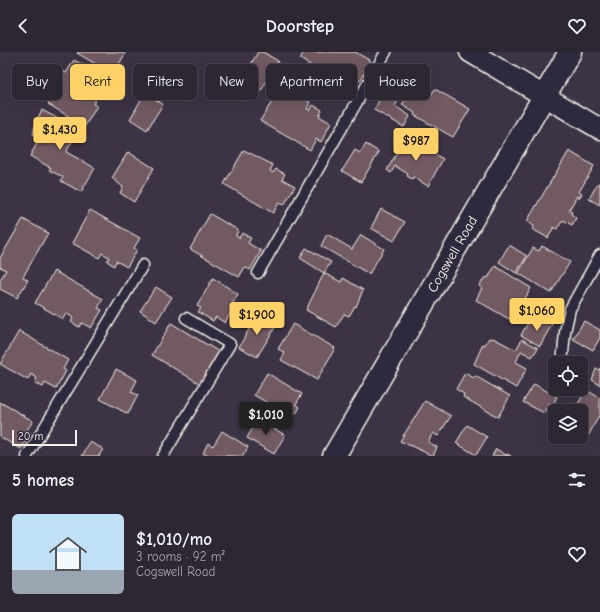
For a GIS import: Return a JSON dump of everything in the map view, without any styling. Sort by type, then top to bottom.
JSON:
[{"type":"street","points":[[470,52],[600,129]]},
{"type":"street","name":"Cogswell Road","points":[[334,456],[570,52]]},
{"type":"lane","points":[[258,273],[386,52]]},
{"type":"lane","points":[[563,356],[565,332],[570,309],[600,255]]},
{"type":"lane","points":[[27,456],[143,264]]},
{"type":"lane","points":[[163,456],[230,344],[186,318]]},
{"type":"building","points":[[123,52],[125,54],[119,64],[96,64],[77,53]]},
{"type":"building","points":[[258,52],[263,52],[278,61],[276,64],[266,64],[266,82],[258,96],[258,64],[251,64]]},
{"type":"building","points":[[304,52],[355,52],[371,61],[369,64],[365,64],[365,72],[360,81],[357,80],[357,64],[308,64],[300,59]]},
{"type":"building","points":[[74,60],[81,64],[72,64]]},
{"type":"building","points":[[70,66],[70,100],[95,100],[93,104],[97,106],[85,126],[48,104],[50,100],[62,100],[62,71],[66,73]]},
{"type":"building","points":[[435,89],[470,109],[453,137],[414,115],[415,113],[402,105],[405,100],[430,100],[430,94]]},
{"type":"building","points":[[141,100],[156,100],[163,104],[147,130],[130,119]]},
{"type":"building","points":[[273,100],[306,100],[310,102],[307,109],[310,110],[313,105],[322,110],[319,116],[331,123],[321,142],[316,139],[310,150],[260,121]]},
{"type":"building","points":[[379,100],[396,100],[398,101],[395,106],[410,116],[404,127],[374,110]]},
{"type":"building","points":[[42,110],[79,130],[66,152],[95,168],[81,192],[61,181],[63,177],[49,170],[51,168],[30,156],[40,138],[33,134],[36,121]]},
{"type":"building","points":[[406,137],[443,159],[428,186],[413,177],[412,179],[407,176],[408,174],[395,166],[391,173],[387,170]]},
{"type":"building","points":[[366,144],[379,152],[361,182],[342,171],[355,150],[360,153]]},
{"type":"building","points":[[244,150],[273,165],[270,171],[273,173],[276,169],[285,174],[282,179],[295,186],[284,205],[279,203],[273,213],[224,184]]},
{"type":"building","points":[[569,151],[594,166],[579,192],[582,194],[579,198],[577,196],[569,210],[576,218],[572,225],[563,220],[557,229],[554,227],[548,238],[532,229],[534,226],[527,221]]},
{"type":"building","points":[[128,152],[154,168],[134,202],[120,193],[123,187],[112,178]]},
{"type":"building","points":[[598,183],[600,184],[600,205],[589,199]]},
{"type":"building","points":[[381,209],[405,222],[394,241],[371,228]]},
{"type":"building","points":[[90,210],[140,238],[134,248],[137,250],[127,267],[116,261],[114,266],[107,261],[109,257],[102,253],[99,258],[72,243]]},
{"type":"building","points":[[210,214],[238,230],[236,236],[239,238],[242,233],[251,238],[248,243],[261,251],[250,270],[245,267],[239,277],[190,249]]},
{"type":"building","points":[[23,219],[48,233],[23,277],[28,280],[17,298],[0,289],[0,280],[6,270],[0,267],[0,258]]},
{"type":"building","points":[[327,234],[352,249],[361,235],[384,249],[369,274],[321,246]]},
{"type":"building","points":[[509,245],[527,256],[516,273],[499,262]]},
{"type":"building","points":[[542,246],[570,262],[551,293],[518,273],[533,248],[539,251]]},
{"type":"building","points":[[306,248],[331,262],[324,273],[300,258]]},
{"type":"building","points":[[495,266],[531,288],[522,304],[519,302],[509,319],[476,300],[482,288],[479,286],[485,277],[488,278]]},
{"type":"building","points":[[54,271],[103,299],[98,308],[102,310],[91,328],[82,323],[79,327],[71,322],[73,318],[66,313],[63,319],[35,303]]},
{"type":"building","points":[[324,273],[341,282],[343,278],[363,290],[356,307],[355,306],[349,316],[344,314],[336,327],[306,310]]},
{"type":"building","points":[[213,278],[238,294],[230,308],[232,310],[225,323],[216,317],[213,321],[198,312],[201,308],[197,306]]},
{"type":"building","points":[[156,287],[172,297],[156,322],[140,311]]},
{"type":"building","points":[[257,315],[276,326],[257,357],[239,347]]},
{"type":"building","points":[[545,318],[553,322],[540,346],[521,335],[529,321],[539,327]]},
{"type":"building","points":[[584,321],[600,330],[600,338],[593,350],[573,339]]},
{"type":"building","points":[[171,323],[221,353],[202,385],[152,355]]},
{"type":"building","points":[[293,324],[335,348],[317,380],[281,360],[285,353],[278,349]]},
{"type":"building","points":[[19,331],[68,360],[63,369],[66,371],[56,389],[45,383],[43,387],[35,383],[37,378],[31,374],[28,380],[0,364]]},
{"type":"building","points":[[489,338],[493,338],[516,350],[522,339],[538,348],[532,357],[521,351],[516,362],[527,368],[516,388],[474,364],[483,344],[485,345]]},
{"type":"building","points":[[600,368],[600,385],[592,380],[596,369],[599,370]]},
{"type":"building","points":[[116,369],[137,380],[131,392],[138,395],[128,414],[100,399]]},
{"type":"building","points":[[267,373],[302,394],[296,404],[300,407],[296,414],[292,412],[290,416],[254,395]]},
{"type":"building","points":[[465,373],[474,378],[475,376],[510,396],[498,417],[463,397],[464,394],[456,389]]},
{"type":"building","points":[[534,384],[548,392],[548,396],[557,397],[553,404],[548,404],[544,413],[523,402]]},
{"type":"building","points":[[588,391],[600,398],[600,414],[588,436],[588,404],[578,404],[583,396],[588,396]]},
{"type":"building","points":[[425,401],[451,416],[438,436],[433,433],[428,442],[437,447],[433,456],[400,441]]},
{"type":"building","points":[[0,402],[33,421],[27,430],[31,433],[21,449],[0,437]]},
{"type":"building","points":[[258,419],[285,435],[274,454],[247,438]]},
{"type":"building","points":[[467,425],[487,437],[476,455],[456,443]]},
{"type":"building","points":[[222,431],[248,447],[243,456],[208,456],[203,453],[208,443],[213,446]]},
{"type":"building","points":[[90,442],[103,449],[99,456],[82,456]]},
{"type":"building","points":[[496,449],[506,455],[511,456],[492,456]]}]
